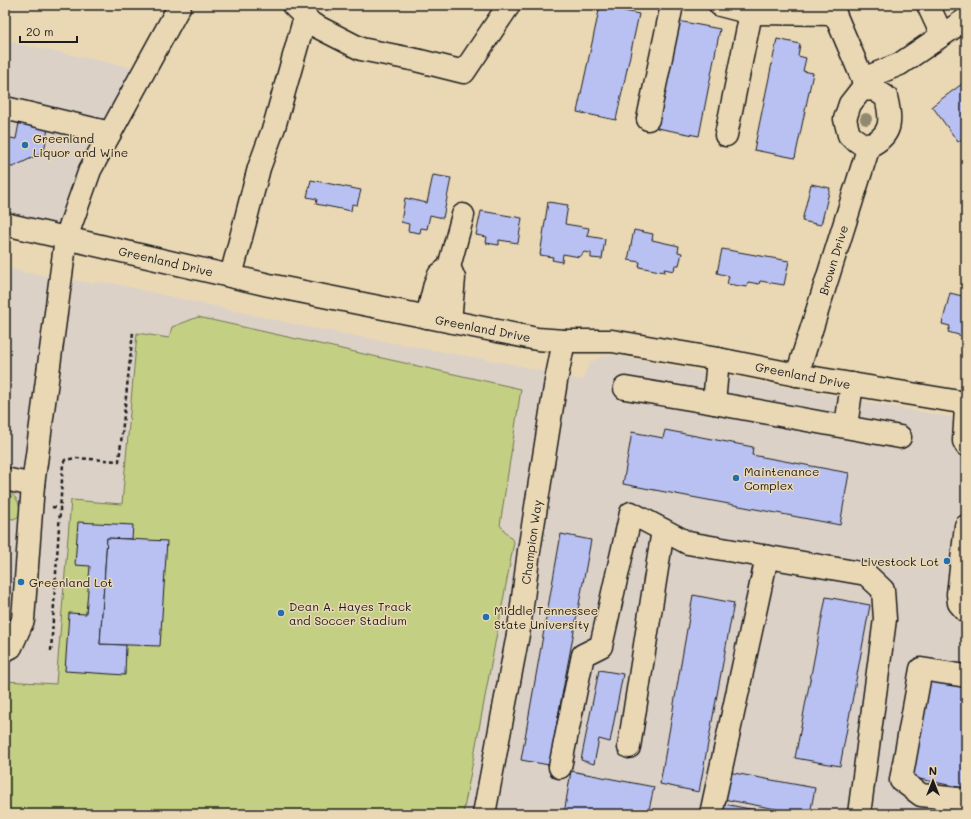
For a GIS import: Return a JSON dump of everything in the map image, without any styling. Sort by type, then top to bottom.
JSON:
[{"type":"street","points":[[5,650],[11,647],[23,620],[33,485],[66,238],[90,170],[180,5]]},
{"type":"street","points":[[299,11],[312,24],[361,49],[416,60],[464,72],[509,5]]},
{"type":"street","points":[[648,119],[672,5]]},
{"type":"street","points":[[720,5],[751,13],[834,10],[865,84],[886,97],[890,113],[889,128],[879,141],[868,146],[849,136],[846,119],[850,104],[865,84],[900,64],[966,19]]},
{"type":"street","points":[[928,5],[942,35]]},
{"type":"street","points":[[231,276],[258,168],[274,127],[299,11]]},
{"type":"street","points":[[726,136],[751,13]]},
{"type":"street","points":[[5,108],[110,133]]},
{"type":"street","name":"Brown Drive","points":[[797,375],[868,146]]},
{"type":"street","points":[[427,317],[438,275],[449,266],[463,215]]},
{"type":"street","name":"Greenland Drive","points":[[5,224],[269,285],[537,339],[564,341],[612,340],[797,375],[966,404]]},
{"type":"street","points":[[449,266],[454,278],[450,321]]},
{"type":"street","name":"Champion Way","points":[[484,814],[517,637],[529,551],[564,341]]},
{"type":"street","points":[[714,403],[718,359]]},
{"type":"street","points":[[846,426],[852,384]]},
{"type":"street","points":[[625,388],[846,426],[900,437]]},
{"type":"street","points":[[966,408],[964,441],[966,445]]},
{"type":"street","points":[[5,479],[33,485]]},
{"type":"street","points":[[560,767],[583,655],[601,646],[631,512],[688,543],[866,574],[883,590],[885,619],[859,814]]},
{"type":"street","points":[[966,526],[958,594],[959,603],[966,611]]},
{"type":"street","points":[[629,746],[663,530]]},
{"type":"street","points":[[711,814],[767,557]]},
{"type":"street","points":[[966,676],[921,669],[901,780],[919,805],[966,800]]},
{"type":"path","points":[[51,651],[63,464],[65,460],[76,458],[119,461],[133,332]]},
{"type":"shaded area","points":[[5,41],[144,70],[66,238],[5,224]]},
{"type":"shaded area","name":"Middle Tennessee State University","points":[[5,267],[23,272],[92,283],[111,283],[312,328],[516,365],[583,380],[586,370],[591,362],[602,356],[613,355],[966,420],[966,814],[5,814]]},
{"type":"green space","name":"Dean A. Hayes Track and Soccer Stadium","points":[[198,317],[521,389],[500,525],[514,542],[463,814],[5,814],[5,681],[56,684],[71,500],[122,504],[137,333],[169,338],[172,327]]},
{"type":"green space","points":[[5,489],[15,497],[19,503],[19,516],[14,519],[8,518],[11,496],[5,495]]},
{"type":"building","points":[[600,6],[639,14],[616,120],[577,112]]},
{"type":"building","points":[[678,21],[720,29],[699,136],[657,128]]},
{"type":"building","points":[[777,39],[800,44],[798,56],[806,58],[803,71],[813,73],[795,158],[754,150]]},
{"type":"building","points":[[966,81],[966,136],[958,142],[932,106]]},
{"type":"building","name":"Greenland Liquor and Wine","points":[[19,123],[48,128],[44,152],[13,167],[5,166],[5,137],[16,139]]},
{"type":"building","points":[[433,175],[451,178],[443,218],[430,215],[427,229],[421,228],[420,233],[408,231],[409,224],[401,222],[405,198],[427,203]]},
{"type":"building","points":[[311,180],[361,190],[357,205],[352,204],[351,211],[316,204],[317,199],[307,197]]},
{"type":"building","points":[[811,184],[830,188],[821,225],[802,221]]},
{"type":"building","points":[[548,202],[568,205],[565,224],[589,228],[587,236],[605,239],[602,259],[591,258],[591,253],[584,252],[580,257],[563,254],[562,262],[552,260],[553,257],[540,255]]},
{"type":"building","points":[[481,211],[522,218],[518,243],[499,240],[499,245],[486,243],[487,237],[476,235]]},
{"type":"building","points":[[634,230],[653,234],[652,240],[679,246],[678,252],[682,253],[679,265],[675,265],[674,271],[664,269],[665,272],[639,267],[640,262],[628,260]]},
{"type":"building","points":[[722,249],[789,261],[784,285],[760,281],[759,284],[748,282],[747,287],[727,284],[729,276],[717,273]]},
{"type":"building","points":[[950,293],[966,297],[966,337],[948,332],[950,326],[942,324]]},
{"type":"building","name":"Maintenance Complex","points":[[665,430],[753,447],[752,455],[849,473],[840,525],[623,484],[632,432],[663,438]]},
{"type":"building","points":[[78,522],[133,525],[132,539],[107,538],[100,644],[126,645],[125,675],[65,671],[69,613],[86,614],[90,566],[75,565]]},
{"type":"building","points":[[561,534],[591,540],[549,765],[521,760]]},
{"type":"building","points":[[107,538],[167,541],[160,646],[100,644]]},
{"type":"building","points":[[693,595],[734,603],[699,792],[660,784]]},
{"type":"building","points":[[826,597],[870,605],[840,766],[795,758]]},
{"type":"building","points":[[599,670],[623,674],[610,742],[599,739],[594,764],[581,760]]},
{"type":"building","points":[[929,676],[966,682],[966,771],[963,788],[910,777]]},
{"type":"building","points":[[571,771],[654,787],[648,814],[564,814]]},
{"type":"building","points":[[723,771],[815,788],[810,814],[802,814],[718,798]]},
{"type":"building","points":[[724,804],[755,810],[754,814],[722,814]]},
{"type":"place","name":"Greenland Liquor and Wine","points":[[25,145]]},
{"type":"place","name":"Maintenance Complex","points":[[736,478]]},
{"type":"place","name":"Livestock Lot","points":[[947,561]]},
{"type":"place","name":"Greenland Lot","points":[[21,582]]},
{"type":"place","name":"Dean A. Hayes Track and Soccer Stadium","points":[[281,613]]},
{"type":"place","name":"Middle Tennessee State University","points":[[486,617]]}]
